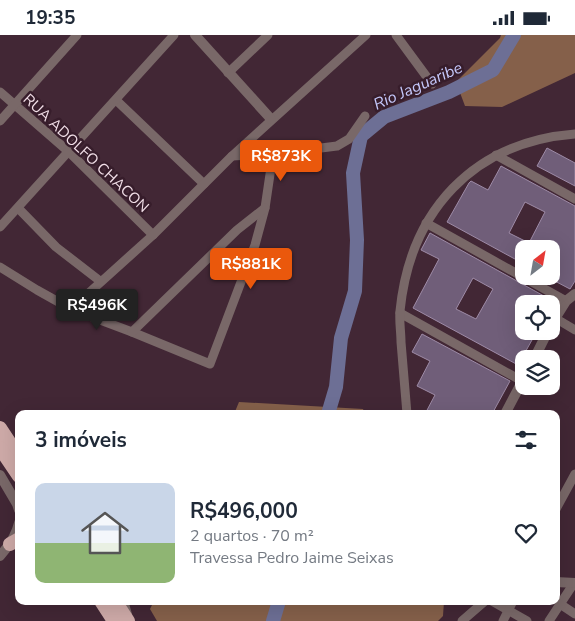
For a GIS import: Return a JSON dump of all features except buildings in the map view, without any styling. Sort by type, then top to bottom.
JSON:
[{"type":"highway","points":[[0,428],[15,451]]},
{"type":"highway","points":[[0,448],[15,470]]},
{"type":"highway","points":[[104,605],[114,621]]},
{"type":"highway","points":[[118,605],[130,621]]},
{"type":"street","points":[[0,121],[77,35]]},
{"type":"street","points":[[0,227],[174,35]]},
{"type":"street","points":[[194,35],[271,119]]},
{"type":"street","points":[[228,73],[268,35]]},
{"type":"street","points":[[71,309],[152,235],[271,119],[366,35]]},
{"type":"street","points":[[396,35],[432,84]]},
{"type":"street","name":"RUA ADOLFO CHACON","points":[[0,92],[69,152],[152,235]]},
{"type":"street","points":[[116,100],[204,184]]},
{"type":"street","points":[[232,156],[342,144],[349,139],[365,116]]},
{"type":"street","points":[[407,410],[400,313],[405,275],[415,245],[426,223],[443,199],[480,164],[496,155],[536,141],[575,134]]},
{"type":"street","points":[[0,267],[71,309],[210,364],[255,245],[265,208],[273,153]]},
{"type":"street","points":[[496,155],[575,199]]},
{"type":"street","points":[[132,332],[237,230],[265,208]]},
{"type":"street","points":[[18,209],[56,247],[100,281]]},
{"type":"street","points":[[426,223],[566,301]]},
{"type":"street","points":[[560,310],[566,301],[575,294]]},
{"type":"street","points":[[400,313],[515,375]]},
{"type":"street","points":[[560,324],[575,330]]},
{"type":"street","points":[[507,410],[515,395]]},
{"type":"street","points":[[560,502],[575,474]]},
{"type":"street","points":[[0,475],[15,500]]},
{"type":"street","points":[[0,556],[14,541]]},
{"type":"street","points":[[560,582],[575,583]]},
{"type":"street","points":[[575,583],[560,604],[575,614]]},
{"type":"street","points":[[462,621],[480,605]]},
{"type":"street","points":[[549,621],[559,605]]},
{"type":"street","points":[[503,621],[511,606],[526,621]]},
{"type":"lane","points":[[127,605],[130,621]]},
{"type":"shaded area","points":[[501,35],[575,35],[575,73],[502,107],[465,106],[456,82]]},
{"type":"shaded area","points":[[239,402],[363,410],[236,410]]},
{"type":"shaded area","points":[[152,605],[444,605],[443,616],[438,621],[157,621],[150,609]]},
{"type":"waterway","name":"Rio Jaguaribe","points":[[329,410],[336,387],[341,338],[355,291],[357,240],[353,173],[361,136],[384,117],[449,92],[493,70],[514,35]]},
{"type":"waterway","name":"Rio Jaguaribe","points":[[273,621],[278,605]]}]
